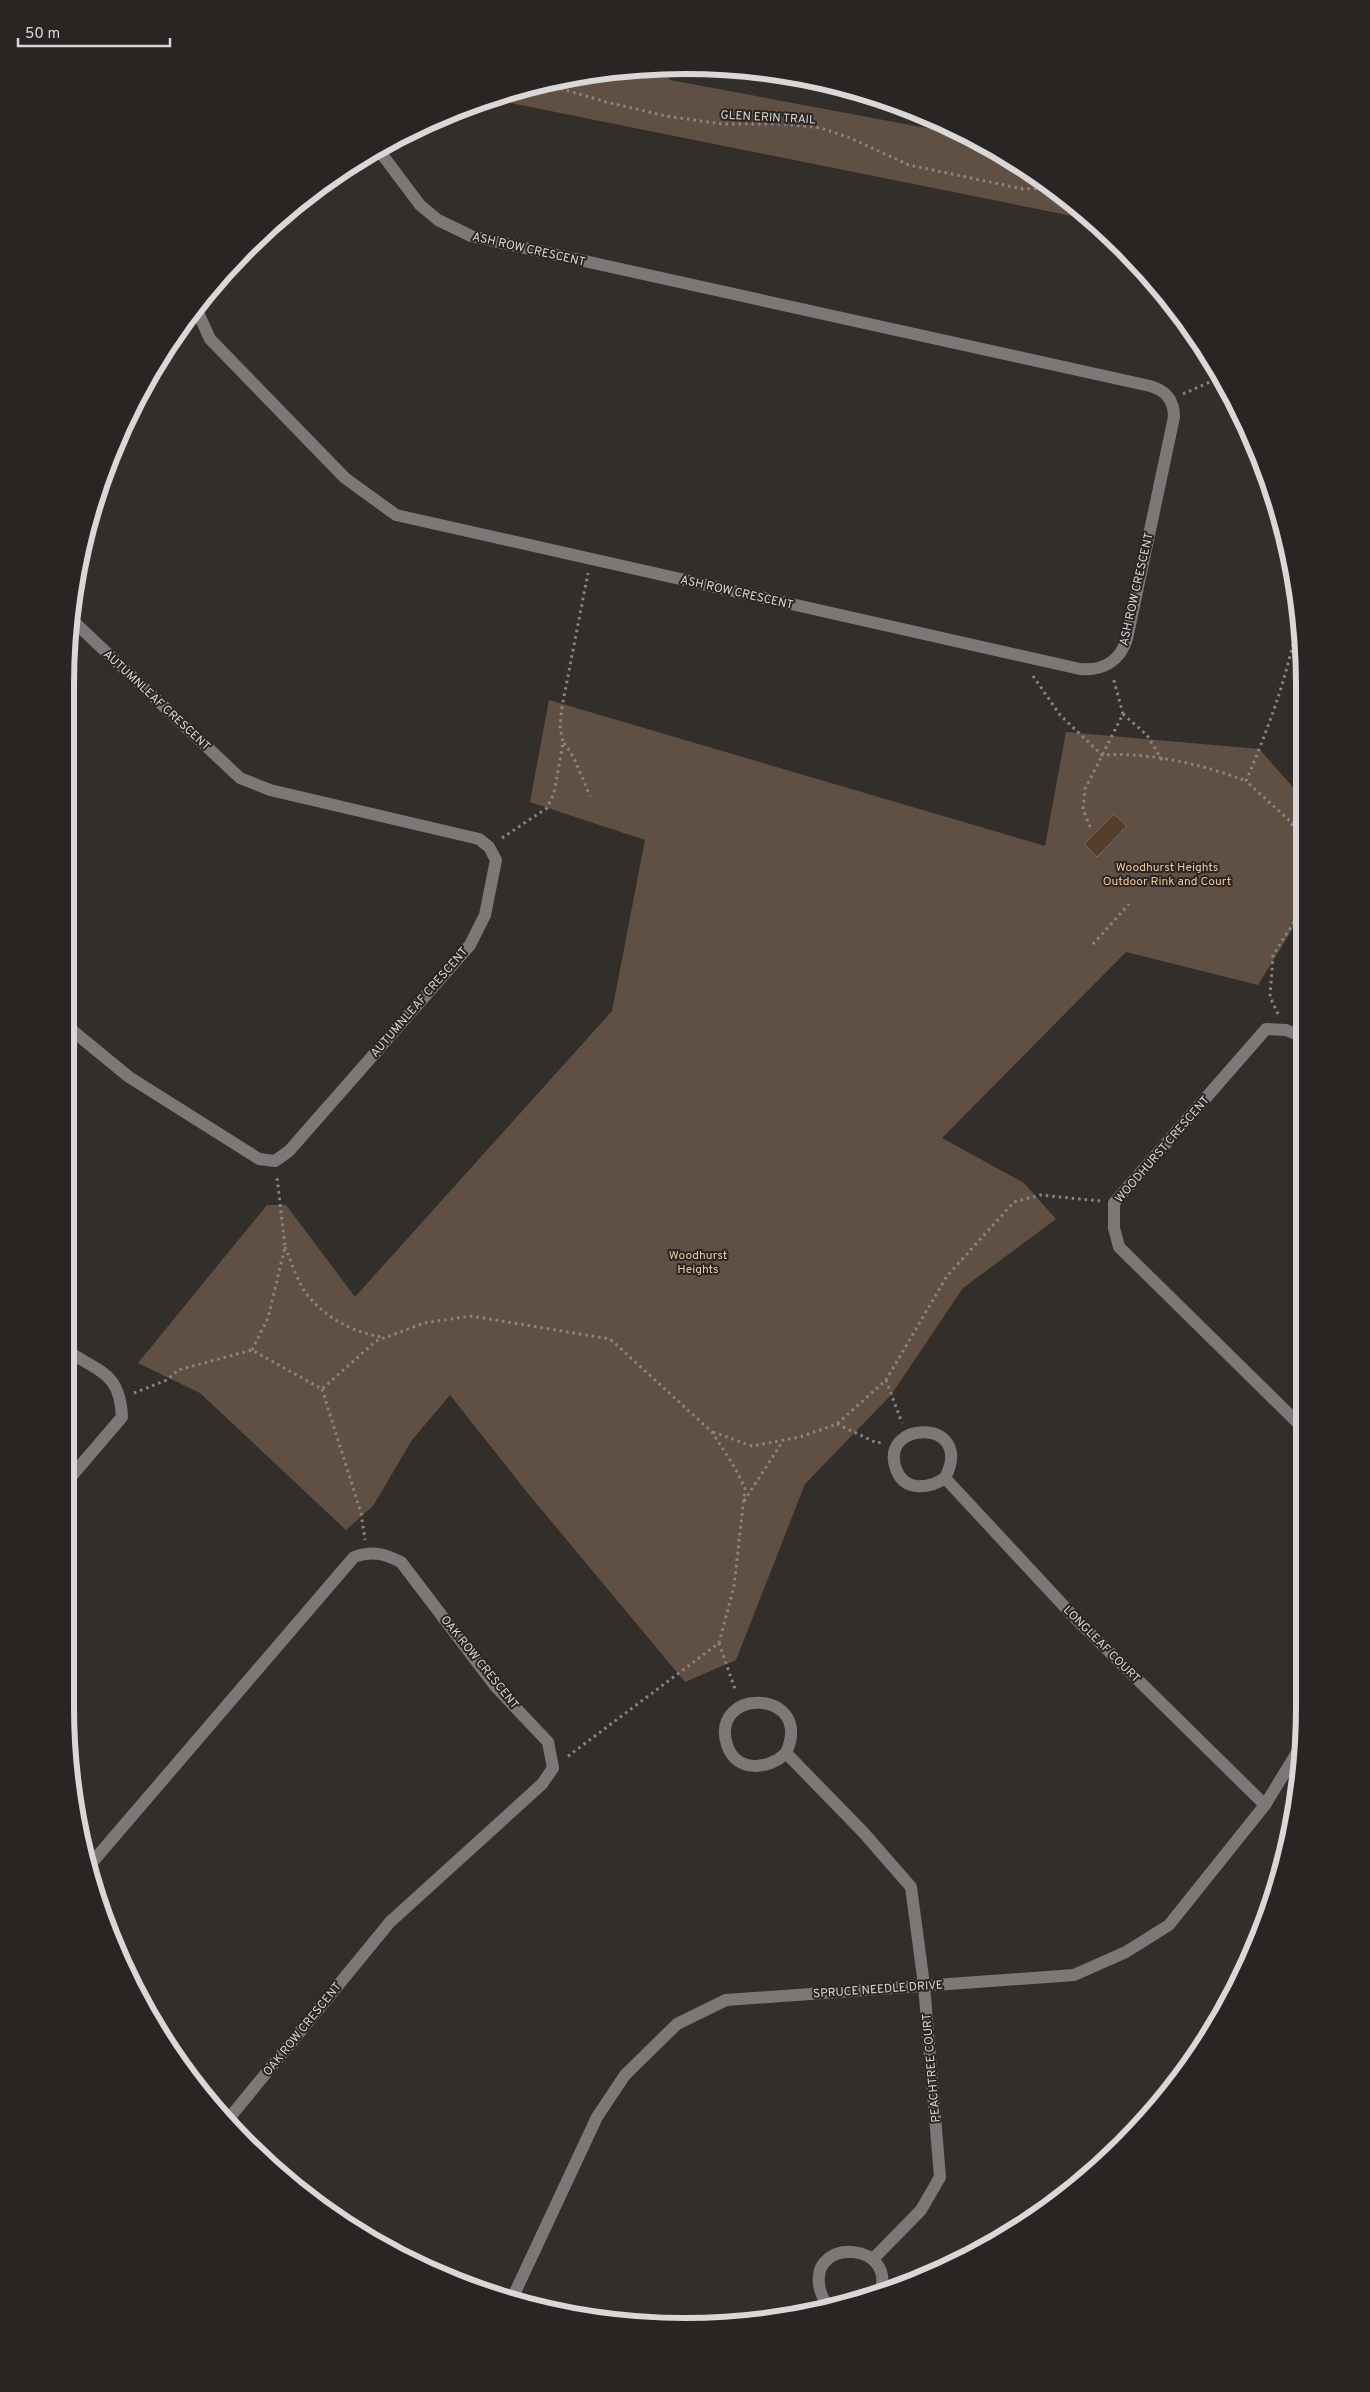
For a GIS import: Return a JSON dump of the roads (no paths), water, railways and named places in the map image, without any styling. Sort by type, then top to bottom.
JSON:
[{"type":"street","name":"ASH ROW CRESCENT","points":[[199,314],[210,339],[345,478],[396,515],[1086,670],[1110,664],[1119,655],[1127,639],[1174,417],[1171,400],[1166,394],[1154,387],[471,236],[438,220],[420,205],[382,154]]},
{"type":"street","name":"AUTUMNLEAF CRESCENT","points":[[74,1032],[129,1078],[259,1159],[275,1161],[289,1151],[470,944],[484,916],[496,860],[490,847],[479,839],[270,790],[240,778],[77,625]]},
{"type":"street","name":"WOODHURST CRESCENT","points":[[1296,1034],[1286,1030],[1266,1029],[1114,1203],[1114,1228],[1119,1246],[1296,1421]]},
{"type":"street","points":[[74,1355],[113,1380],[121,1398],[122,1417],[74,1473]]},
{"type":"street","points":[[916,1431],[930,1431],[943,1438],[950,1450],[951,1465],[945,1478],[935,1485],[924,1487],[913,1486],[903,1480],[896,1470],[894,1459],[897,1447],[903,1438],[916,1431]]},
{"type":"street","name":"LONGLEAF COURT","points":[[945,1478],[1076,1619],[1266,1805]]},
{"type":"street","name":"OAK ROW CRESCENT","points":[[94,1860],[354,1557],[366,1552],[385,1554],[401,1562],[496,1686],[548,1742],[553,1768],[542,1784],[390,1922],[231,2116]]},
{"type":"street","points":[[753,1702],[764,1702],[783,1712],[789,1721],[791,1732],[790,1743],[786,1753],[777,1762],[766,1766],[754,1767],[743,1764],[727,1746],[725,1735],[727,1723],[733,1713],[742,1705],[753,1702]]},
{"type":"street","name":"PEACHTREE COURT","points":[[786,1753],[863,1832],[911,1887],[924,1985],[940,2177],[921,2210],[873,2259]]},
{"type":"street","name":"SPRUCE NEEDLE DRIVE","points":[[515,2293],[597,2117],[625,2075],[677,2024],[726,2000],[1074,1975],[1126,1952],[1169,1925],[1266,1805],[1294,1759]]},
{"type":"street","points":[[827,2301],[820,2293],[819,2279],[823,2266],[833,2255],[846,2251],[861,2252],[873,2259],[881,2271],[883,2285]]},
{"type":"park label","name":"Woodhurst Heights Outdoor Rink and Court","points":[[1167,874]]},
{"type":"park label","name":"Woodhurst Heights","points":[[698,1262]]}]
